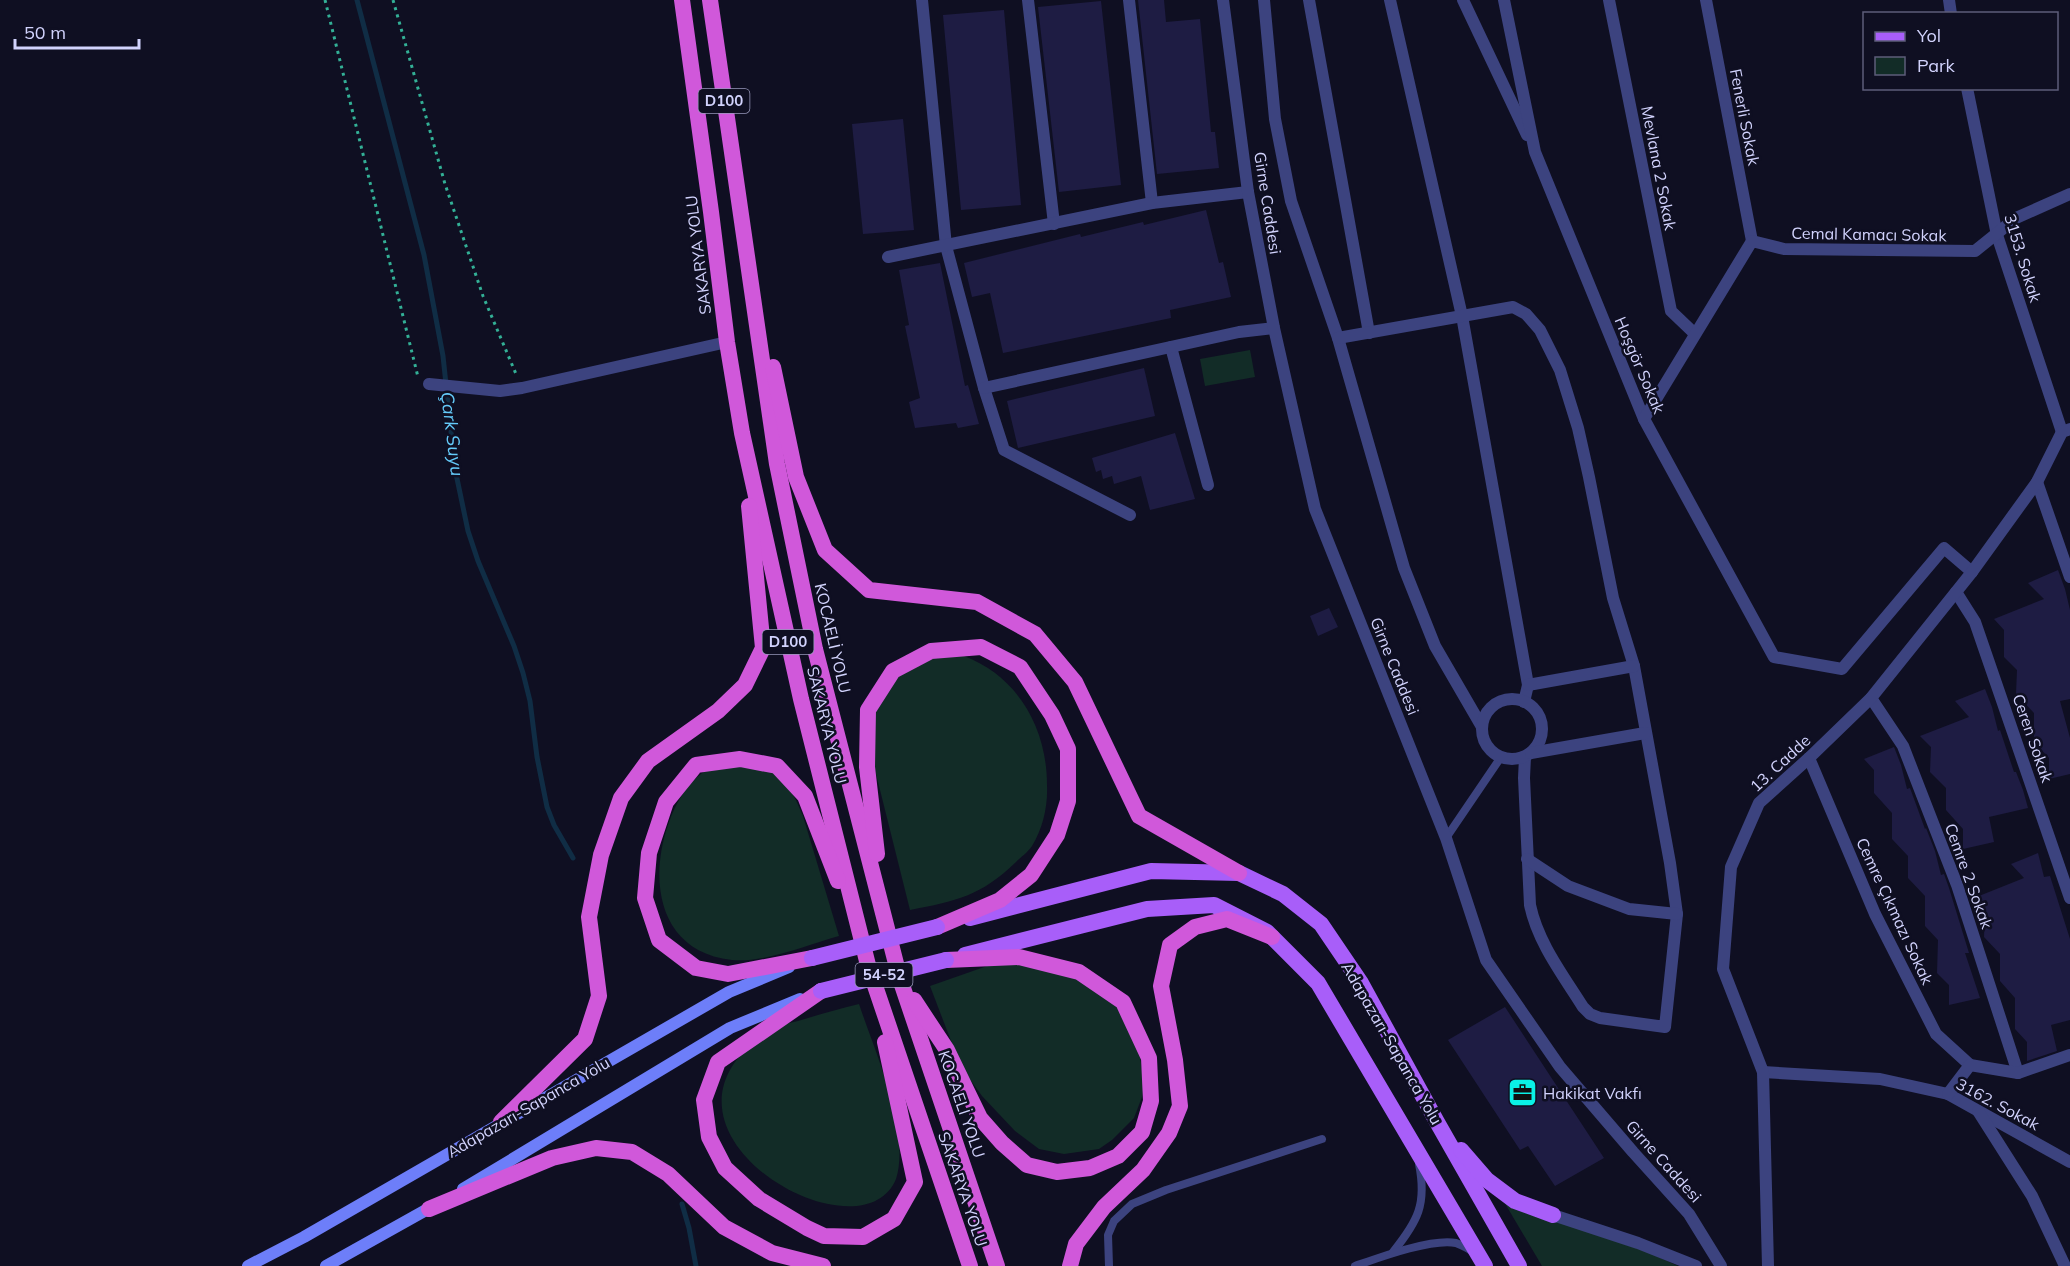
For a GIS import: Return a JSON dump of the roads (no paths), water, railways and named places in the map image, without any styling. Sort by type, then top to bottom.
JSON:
[{"type":"highway","name":"SAKARYA YOLU","points":[[682,0],[727,342],[742,433],[801,699],[867,960],[970,1266]]},
{"type":"highway","name":"KOCAELİ YOLU","points":[[710,0],[777,464],[815,649],[900,979],[997,1266]]},
{"type":"highway","points":[[739,201],[796,477],[825,550],[869,590],[977,602],[1035,634],[1076,682],[1139,816],[1239,873]]},
{"type":"highway","points":[[501,1122],[585,1039],[599,996],[589,917],[601,855],[621,798],[648,761],[718,711],[746,685],[763,648],[742,433]]},
{"type":"highway","points":[[885,917],[867,767],[868,710],[893,671],[931,651],[981,647],[1020,667],[1052,715],[1068,749],[1068,801],[1057,835],[1031,875],[1000,900],[937,927]]},
{"type":"highway","points":[[812,958],[728,974],[696,968],[659,940],[645,898],[649,853],[666,802],[696,765],[740,759],[777,766],[805,796],[867,960],[915,1182],[894,1218],[863,1237],[824,1236],[759,1199],[725,1168],[709,1137],[704,1100],[718,1062],[821,991]]},
{"type":"highway","points":[[1070,1266],[1076,1244],[1104,1207],[1143,1170],[1168,1133],[1180,1106],[1176,1060],[1161,986],[1170,945],[1195,927],[1227,919],[1272,937]]},
{"type":"highway","points":[[900,979],[947,1050],[980,1118],[1027,1166],[1057,1172],[1090,1168],[1118,1156],[1142,1132],[1151,1101],[1149,1058],[1123,1002],[1079,972],[1019,957],[946,960]]},
{"type":"highway","points":[[429,1209],[552,1158],[596,1148],[632,1152],[668,1173],[724,1227],[772,1253],[823,1266]]},
{"type":"main road","name":"Adapazarı-Sapanca Yolu","points":[[937,927],[1151,871],[1239,873],[1283,894],[1320,924],[1361,983],[1519,1266]]},
{"type":"main road","name":"Adapazarı-Sapanca Yolu","points":[[946,960],[1147,909],[1214,905],[1267,932],[1318,983],[1482,1261]]},
{"type":"main road","name":"54-52","points":[[812,958],[937,927]]},
{"type":"main road","name":"Adapazarı-Sapanca Yolu","points":[[248,1266],[304,1237],[729,992],[812,958]]},
{"type":"main road","name":"54-52","points":[[326,1266],[429,1209],[730,1028],[821,991],[946,960]]},
{"type":"main road","points":[[1437,1122],[1487,1180],[1515,1201],[1553,1215]]},
{"type":"street","points":[[922,0],[946,246],[984,388],[1004,450],[1130,515]]},
{"type":"street","points":[[1028,0],[1054,224]]},
{"type":"street","points":[[1129,0],[1152,203]]},
{"type":"street","name":"Girne Caddesi","points":[[1223,0],[1248,192],[1274,328],[1315,509],[1446,838],[1486,960],[1560,1067],[1689,1214],[1721,1266]]},
{"type":"street","points":[[1264,0],[1275,119],[1292,201],[1338,338],[1404,568],[1435,646],[1482,727]]},
{"type":"street","points":[[1309,0],[1370,333]]},
{"type":"street","points":[[1390,0],[1462,316],[1528,685],[1524,702]]},
{"type":"street","points":[[1463,0],[1535,152]]},
{"type":"street","name":"Hoşgör Sokak","points":[[1504,0],[1535,152],[1644,419],[1774,657],[1842,669],[1944,548],[1972,572]]},
{"type":"street","name":"Mevlana 2 Sokak","points":[[1610,0],[1671,311],[1694,333]]},
{"type":"street","name":"Fenerli Sokak","points":[[1706,0],[1752,241]]},
{"type":"street","name":"3153. Sokak","points":[[1967,90],[1997,235],[2066,431]]},
{"type":"street","points":[[888,257],[1152,203],[1248,192]]},
{"type":"street","name":"Cemal Kamacı Sokak","points":[[1752,241],[1784,249],[1975,251],[2016,218],[2070,194]]},
{"type":"street","points":[[1644,419],[1694,333],[1752,241]]},
{"type":"street","points":[[1338,338],[1513,308],[1526,314],[1540,330],[1560,370],[1578,428],[1613,598],[1634,666],[1670,863],[1677,914],[1665,1027],[1600,1018],[1590,1014],[1583,1007],[1540,937],[1533,921],[1530,905],[1524,778],[1528,755],[1540,740],[1541,722],[1532,707],[1515,699],[1497,703],[1489,709],[1482,727],[1482,736],[1486,746],[1501,757],[1509,759],[1528,755],[1646,733]]},
{"type":"street","points":[[984,388],[1239,332],[1274,328]]},
{"type":"street","points":[[429,384],[500,391],[522,388],[727,342]]},
{"type":"street","points":[[1171,347],[1208,485]]},
{"type":"street","name":"13. Cadde","points":[[1768,1266],[1763,1072],[1724,969],[1731,867],[1759,803],[1870,698],[1972,572],[2037,482],[2066,431]]},
{"type":"street","points":[[2037,482],[2070,577]]},
{"type":"street","name":"Ceren Sokak","points":[[1956,592],[1975,622],[2070,898]]},
{"type":"street","points":[[1528,685],[1634,666]]},
{"type":"street","name":"Cemre 2 Sokak","points":[[1870,698],[1903,746],[1957,885],[2018,1073]]},
{"type":"street","name":"Cemre Çıkmazı Sokak","points":[[1809,758],[1875,914],[1936,1034],[1970,1065]]},
{"type":"street","points":[[1527,859],[1568,886],[1629,909],[1677,914]]},
{"type":"street","points":[[1948,1094],[1970,1065],[2018,1073],[2070,1055]]},
{"type":"street","name":"3162. Sokak","points":[[1763,1072],[1880,1079],[1948,1094],[2070,1162]]},
{"type":"street","points":[[1977,1110],[2032,1196],[2065,1266]]},
{"type":"street","points":[[1553,1215],[1638,1243],[1696,1266]]},
{"type":"lane","points":[[1446,838],[1501,757]]},
{"type":"lane","points":[[1109,1266],[1108,1234],[1114,1221],[1132,1204],[1166,1190],[1322,1139]]},
{"type":"lane","points":[[1393,1252],[1411,1230],[1422,1203],[1422,1179],[1415,1145]]},
{"type":"lane","points":[[1355,1266],[1393,1252],[1454,1243],[1482,1261]]},
{"type":"waterway","name":"Çark Suyu","points":[[357,0],[424,255],[443,356],[455,469],[468,531],[523,673],[530,701],[537,757],[547,807],[554,825],[573,858]]},
{"type":"waterway","name":"Çark Suyu","points":[[682,1204],[696,1266]]},
{"type":"place","name":"Hakikat Vakfı","points":[[1522,1093]]}]
